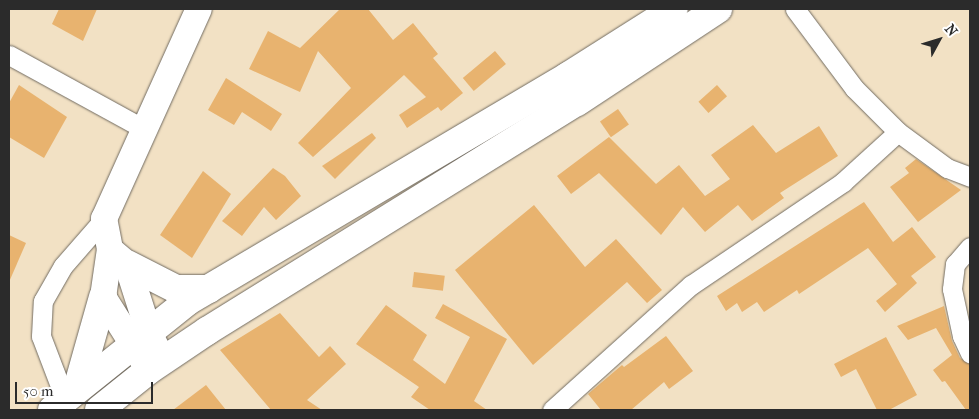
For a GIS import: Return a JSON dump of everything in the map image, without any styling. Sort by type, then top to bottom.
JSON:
[{"type":"main road","points":[[140,339],[118,256],[104,219],[146,130],[199,9]]},
{"type":"main road","points":[[65,399],[140,339],[208,289],[568,76],[674,9]]},
{"type":"main road","points":[[99,410],[156,366],[670,43],[718,9]]},
{"type":"main road","points":[[118,256],[176,289],[208,289]]},
{"type":"main road","points":[[65,399],[118,256]]},
{"type":"main road","points":[[103,297],[140,339],[156,366]]},
{"type":"street","points":[[795,9],[854,88],[898,132],[947,168],[970,177]]},
{"type":"street","points":[[9,55],[146,130]]},
{"type":"street","points":[[552,410],[691,285],[844,182],[898,132]]},
{"type":"street","points":[[65,399],[41,336],[43,301],[63,266],[104,219]]},
{"type":"street","points":[[970,247],[955,264],[952,289],[962,336],[970,352]]},
{"type":"building","points":[[59,9],[97,9],[83,41],[52,24]]},
{"type":"building","points":[[340,9],[368,9],[393,40],[413,23],[438,54],[433,58],[463,93],[441,111],[438,107],[407,128],[399,115],[426,97],[404,75],[313,157],[298,143],[351,88],[318,51],[300,92],[249,69],[268,31],[300,48]]},
{"type":"building","points":[[495,51],[506,64],[474,91],[463,78]]},
{"type":"building","points":[[226,78],[282,114],[271,131],[242,112],[234,125],[208,110]]},
{"type":"building","points":[[19,85],[67,117],[44,158],[9,137],[9,103]]},
{"type":"building","points":[[717,85],[727,96],[708,113],[698,102]]},
{"type":"building","points":[[618,109],[629,125],[611,137],[600,122]]},
{"type":"building","points":[[753,125],[776,153],[819,126],[838,156],[780,193],[784,198],[752,221],[738,205],[705,232],[683,207],[661,235],[599,173],[571,194],[557,176],[609,137],[656,184],[679,165],[705,196],[730,179],[711,155]]},
{"type":"building","points":[[372,133],[376,138],[335,179],[322,166]]},
{"type":"building","points":[[916,159],[961,190],[918,222],[890,187],[909,173],[905,168]]},
{"type":"building","points":[[273,168],[285,176],[301,196],[276,220],[264,207],[242,236],[222,221]]},
{"type":"building","points":[[203,171],[231,194],[192,258],[160,235]]},
{"type":"building","points":[[864,202],[893,242],[912,227],[936,257],[911,276],[917,283],[885,312],[876,301],[897,284],[868,248],[799,294],[797,290],[764,312],[757,302],[742,312],[737,303],[726,311],[717,296]]},
{"type":"building","points":[[534,205],[585,267],[616,239],[662,290],[647,303],[627,282],[533,365],[455,270]]},
{"type":"building","points":[[9,235],[26,243],[9,282]]},
{"type":"building","points":[[414,272],[445,276],[443,291],[412,287]]},
{"type":"building","points":[[443,304],[507,339],[474,401],[487,410],[430,410],[411,397],[419,387],[356,344],[386,305],[427,335],[413,360],[445,384],[470,337],[435,318]]},
{"type":"building","points":[[944,306],[952,341],[960,358],[970,364],[970,410],[966,410],[945,381],[942,382],[933,370],[952,355],[936,328],[908,340],[897,326]]},
{"type":"building","points":[[280,313],[319,357],[330,346],[346,364],[307,400],[322,410],[271,410],[220,350]]},
{"type":"building","points":[[666,336],[693,371],[669,389],[664,382],[631,410],[601,410],[588,394],[622,365],[624,367]]},
{"type":"building","points":[[886,337],[917,395],[889,410],[877,410],[856,369],[841,377],[834,364]]},
{"type":"building","points":[[206,385],[226,410],[173,410]]}]
